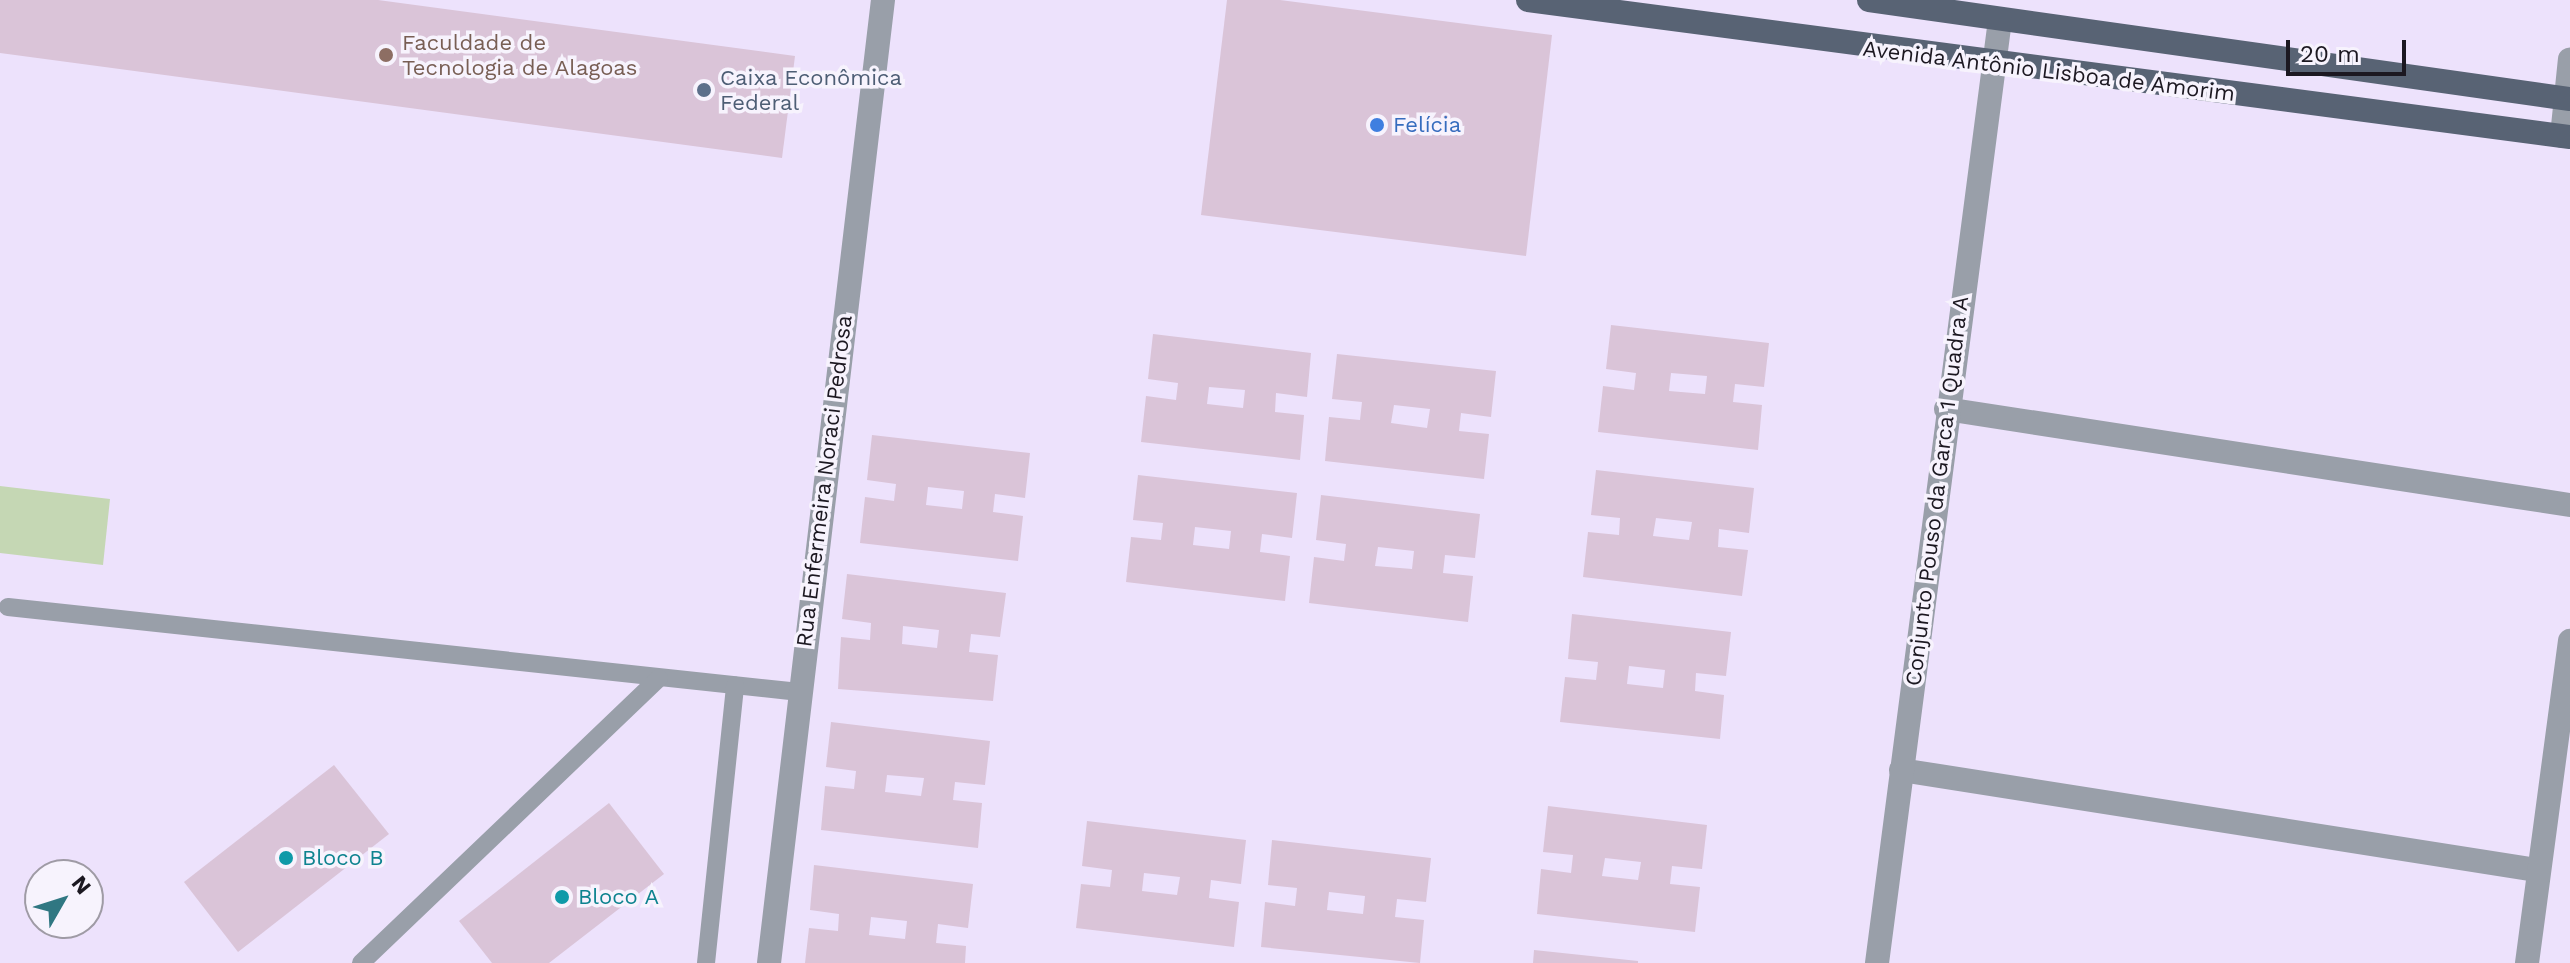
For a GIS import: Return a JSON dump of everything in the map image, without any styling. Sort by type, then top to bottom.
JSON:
[{"type":"main road","name":"Avenida Antônio Lisboa de Amorim","points":[[1528,0],[1584,4],[1996,65],[2566,137]]},
{"type":"main road","name":"Avenida Antônio Lisboa de Amorim","points":[[1869,0],[2568,99]]},
{"type":"street","name":"Rua Enfermeira Noraci Pedrosa","points":[[769,963],[883,0]]},
{"type":"street","name":"Conjunto Pouso da Garca 1 Quadra A","points":[[1877,963],[1946,409],[2000,20]]},
{"type":"street","points":[[2566,137],[2570,59]]},
{"type":"street","points":[[1946,409],[2570,505]]},
{"type":"street","points":[[2527,963],[2570,641]]},
{"type":"street","points":[[1901,770],[2537,870]]},
{"type":"lane","points":[[8,607],[799,692]]},
{"type":"lane","points":[[361,963],[659,678]]},
{"type":"lane","points":[[706,963],[735,686]]},
{"type":"green space","points":[[0,486],[110,499],[103,565],[0,553]]},
{"type":"building","points":[[0,0],[378,0],[795,56],[782,158],[0,53]]},
{"type":"building","name":"Felícia","points":[[1227,0],[1280,0],[1552,35],[1526,256],[1201,215]]},
{"type":"building","points":[[1611,325],[1769,343],[1764,387],[1735,384],[1733,402],[1762,405],[1758,450],[1598,432],[1603,386],[1634,390],[1636,373],[1606,369]],"holes":[[[1671,373],[1707,376],[1705,394],[1669,391]]]},
{"type":"building","points":[[1153,334],[1311,353],[1307,397],[1276,393],[1275,412],[1304,415],[1300,460],[1141,442],[1146,396],[1176,400],[1178,383],[1148,379]],"holes":[[[1209,387],[1245,390],[1243,408],[1207,404]]]},
{"type":"building","points":[[1337,354],[1496,371],[1491,417],[1461,413],[1459,431],[1489,434],[1484,479],[1325,461],[1329,417],[1360,420],[1362,402],[1332,399]],"holes":[[[1394,405],[1430,409],[1427,428],[1391,423]]]},
{"type":"building","points":[[872,435],[1030,453],[1025,498],[995,494],[993,512],[1023,516],[1018,561],[860,543],[865,497],[894,501],[896,484],[867,480]],"holes":[[[928,487],[964,491],[962,509],[926,505]]]},
{"type":"building","points":[[1596,470],[1754,488],[1749,533],[1719,529],[1718,547],[1748,550],[1742,596],[1583,577],[1588,532],[1619,535],[1620,518],[1591,515]],"holes":[[[1656,518],[1692,522],[1689,540],[1653,536]]]},
{"type":"building","points":[[1138,475],[1297,493],[1292,538],[1262,534],[1260,552],[1290,556],[1285,601],[1126,582],[1131,537],[1161,540],[1163,523],[1133,520]],"holes":[[[1195,527],[1231,531],[1229,549],[1193,545]]]},
{"type":"building","points":[[1321,495],[1480,514],[1475,558],[1445,555],[1443,573],[1473,576],[1468,622],[1309,603],[1314,557],[1344,561],[1346,544],[1316,540]],"holes":[[[1378,547],[1414,551],[1412,569],[1375,566]]]},
{"type":"building","points":[[847,574],[1006,593],[1000,637],[971,634],[969,652],[998,655],[993,701],[838,689],[841,637],[870,640],[871,623],[842,619]],"holes":[[[903,626],[939,630],[937,648],[902,644]]]},
{"type":"building","points":[[1572,614],[1731,632],[1726,676],[1696,673],[1695,691],[1724,695],[1720,739],[1560,722],[1565,677],[1596,680],[1598,662],[1568,659]],"holes":[[[1629,666],[1665,670],[1663,688],[1627,684]]]},
{"type":"building","points":[[831,722],[990,741],[985,785],[955,782],[953,800],[982,803],[978,848],[821,830],[825,786],[854,789],[856,771],[826,767]],"holes":[[[887,775],[924,778],[921,796],[885,792]]]},
{"type":"building","name":"Bloco B","points":[[334,765],[389,834],[238,952],[184,882]]},
{"type":"building","name":"Bloco A","points":[[609,803],[664,874],[549,963],[492,963],[459,921]]},
{"type":"building","points":[[1548,806],[1707,825],[1702,869],[1672,866],[1670,884],[1700,887],[1695,932],[1537,914],[1541,869],[1571,873],[1573,855],[1543,852]],"holes":[[[1605,858],[1641,862],[1638,880],[1602,876]]]},
{"type":"building","points":[[1087,821],[1246,840],[1241,884],[1211,880],[1209,898],[1239,902],[1234,947],[1076,928],[1081,884],[1110,887],[1112,870],[1082,866]],"holes":[[[1144,873],[1180,877],[1177,895],[1142,891]]]},
{"type":"building","points":[[1272,840],[1431,858],[1426,902],[1397,899],[1395,917],[1424,920],[1420,963],[1261,947],[1265,902],[1295,906],[1297,888],[1268,885]],"holes":[[[1329,892],[1365,896],[1363,914],[1327,910]]]},
{"type":"building","points":[[814,865],[973,884],[968,928],[938,924],[936,943],[966,946],[965,963],[805,963],[809,928],[838,931],[839,914],[810,910]],"holes":[[[871,917],[907,921],[905,939],[869,935]]]},
{"type":"building","points":[[1534,950],[1638,961],[1638,963],[1533,963]]},
{"type":"place","name":"Faculdade de Tecnologia de Alagoas","points":[[386,55]]},
{"type":"place","name":"Caixa Econômica Federal","points":[[704,90]]},
{"type":"place","name":"Felícia","points":[[1377,125]]},
{"type":"place","name":"Bloco B","points":[[286,858]]},
{"type":"place","name":"Bloco A","points":[[562,897]]}]
